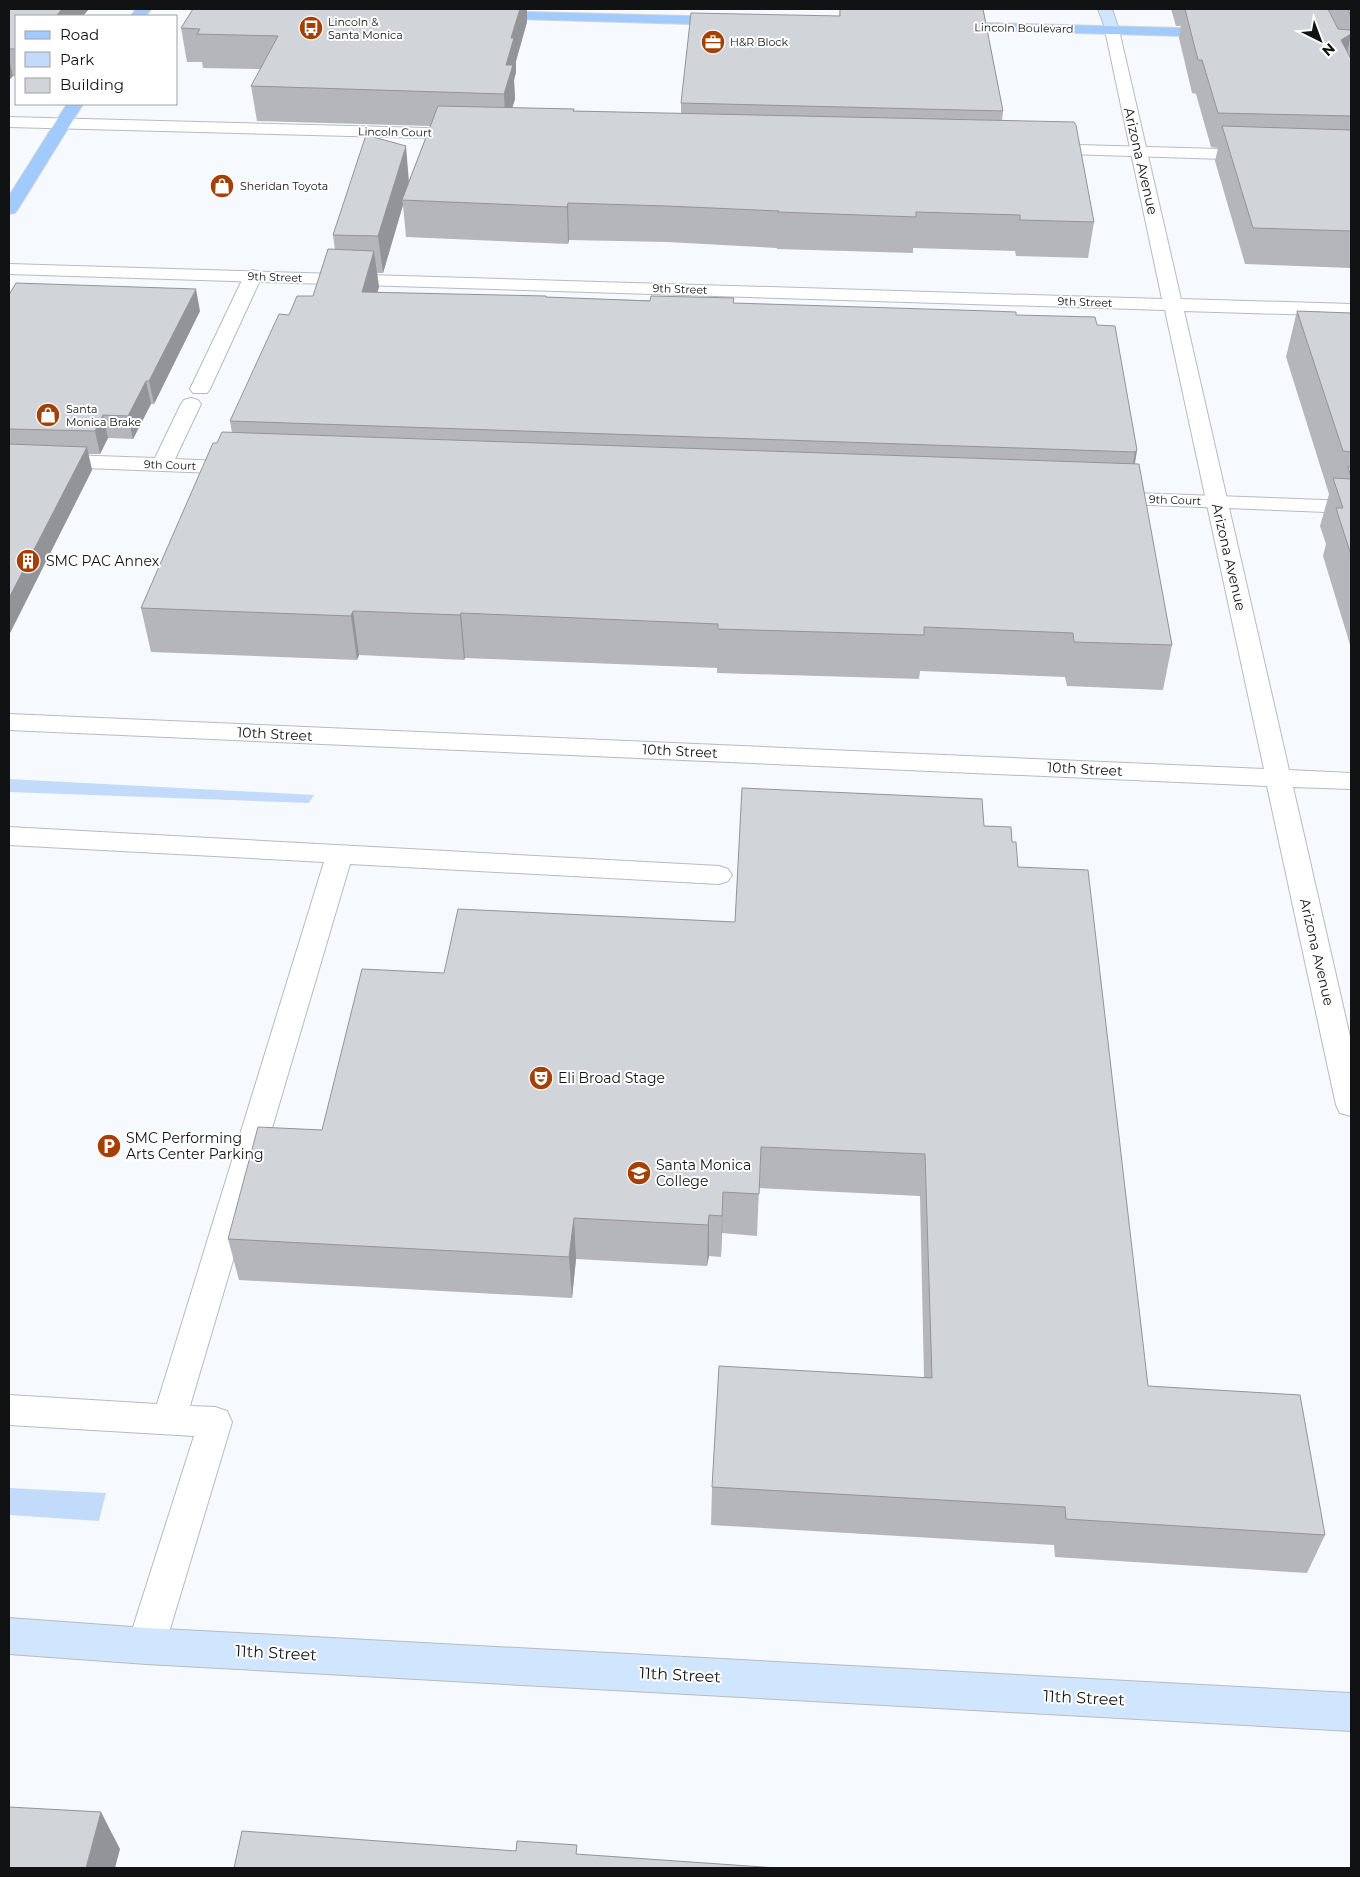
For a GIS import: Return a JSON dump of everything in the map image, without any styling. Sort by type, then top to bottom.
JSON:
[{"type":"main road","points":[[472,15],[578,13],[739,21]]},
{"type":"main road","name":"Lincoln Boulevard","points":[[937,26],[1229,34]]},
{"type":"main road","points":[[9,209],[74,105]]},
{"type":"street","name":"Arizona Avenue","points":[[1105,9],[1112,30],[1174,305],[1351,1105]]},
{"type":"street","name":"Lincoln Court","points":[[9,122],[479,135]]},
{"type":"street","points":[[1027,148],[1274,155]]},
{"type":"street","name":"9th Street","points":[[9,269],[1351,310]]},
{"type":"street","points":[[162,465],[253,276]]},
{"type":"street","name":"9th Court","points":[[9,459],[261,468]]},
{"type":"street","name":"9th Court","points":[[1087,497],[1351,507]]},
{"type":"street","name":"10th Street","points":[[9,722],[1351,781]]},
{"type":"street","points":[[9,836],[719,875]]},
{"type":"street","points":[[169,1419],[340,854]]},
{"type":"street","points":[[9,1410],[215,1422],[146,1646]]},
{"type":"street","name":"11th Street","points":[[9,1636],[146,1646],[1351,1712]]},
{"type":"green space","points":[[9,779],[314,795],[309,803],[9,792]]},
{"type":"green space","points":[[9,1488],[106,1493],[99,1521],[9,1515]]},
{"type":"building","points":[[9,9],[62,9],[57,15],[15,15],[15,49],[9,49]]},
{"type":"building","points":[[193,9],[520,9],[511,38],[514,38],[506,65],[513,65],[504,94],[251,86],[278,36],[197,34],[200,29],[181,28]]},
{"type":"building","points":[[840,9],[983,9],[1003,111],[681,103],[691,13],[840,16]]},
{"type":"building","points":[[1185,9],[1328,9],[1338,29],[1350,30],[1351,28],[1351,34],[1341,40],[1351,59],[1351,116],[1218,113],[1202,60],[1198,60]]},
{"type":"building","points":[[438,106],[574,109],[573,111],[1074,122],[1094,222],[1020,220],[1020,215],[916,212],[916,217],[667,206],[568,203],[567,207],[402,200]]},
{"type":"building","points":[[1222,126],[1351,130],[1351,231],[1253,228]]},
{"type":"building","points":[[366,135],[406,146],[378,236],[333,235]]},
{"type":"building","points":[[328,249],[374,251],[362,292],[546,296],[650,301],[651,296],[734,298],[733,303],[1016,312],[1016,315],[1095,317],[1097,325],[1115,326],[1137,450],[1135,452],[230,421],[279,314],[289,315],[297,296],[313,296]]},
{"type":"building","points":[[16,283],[196,289],[149,381],[146,381],[128,416],[103,415],[95,431],[9,429],[9,295]]},
{"type":"building","points":[[1297,311],[1351,313],[1351,452],[1343,451]]},
{"type":"building","points":[[222,432],[1139,464],[1172,645],[1074,642],[1073,633],[924,627],[924,635],[718,629],[718,624],[461,613],[460,615],[353,611],[351,616],[141,608],[213,443],[217,443]]},
{"type":"building","points":[[9,444],[87,447],[9,598]]},
{"type":"building","points":[[1333,478],[1351,479],[1351,555],[1336,508],[1343,508]]},
{"type":"building","points":[[742,788],[982,799],[984,826],[1011,827],[1012,842],[1016,842],[1018,867],[1088,870],[1148,1386],[1300,1395],[1325,1535],[1066,1519],[1065,1507],[712,1487],[719,1366],[932,1378],[925,1154],[761,1147],[759,1194],[723,1192],[722,1216],[709,1215],[708,1225],[574,1218],[569,1257],[228,1239],[258,1127],[322,1130],[362,969],[444,973],[458,909],[735,922]]},
{"type":"building","points":[[9,1807],[101,1812],[86,1868],[9,1868]]},
{"type":"building","points":[[242,1831],[516,1851],[517,1841],[577,1845],[576,1854],[777,1868],[234,1868]]},
{"type":"place","name":"Lincoln & Santa Monica","points":[[311,28]]},
{"type":"place","name":"H&R Block","points":[[713,42]]},
{"type":"place","name":"Sheridan Toyota","points":[[222,186]]},
{"type":"place","name":"Santa Monica Brake","points":[[48,415]]},
{"type":"place","name":"SMC PAC Annex","points":[[28,561]]},
{"type":"place","name":"Eli Broad Stage","points":[[541,1078]]},
{"type":"place","name":"SMC Performing Arts Center Parking","points":[[109,1146]]},
{"type":"place","name":"Santa Monica College","points":[[639,1173]]}]
